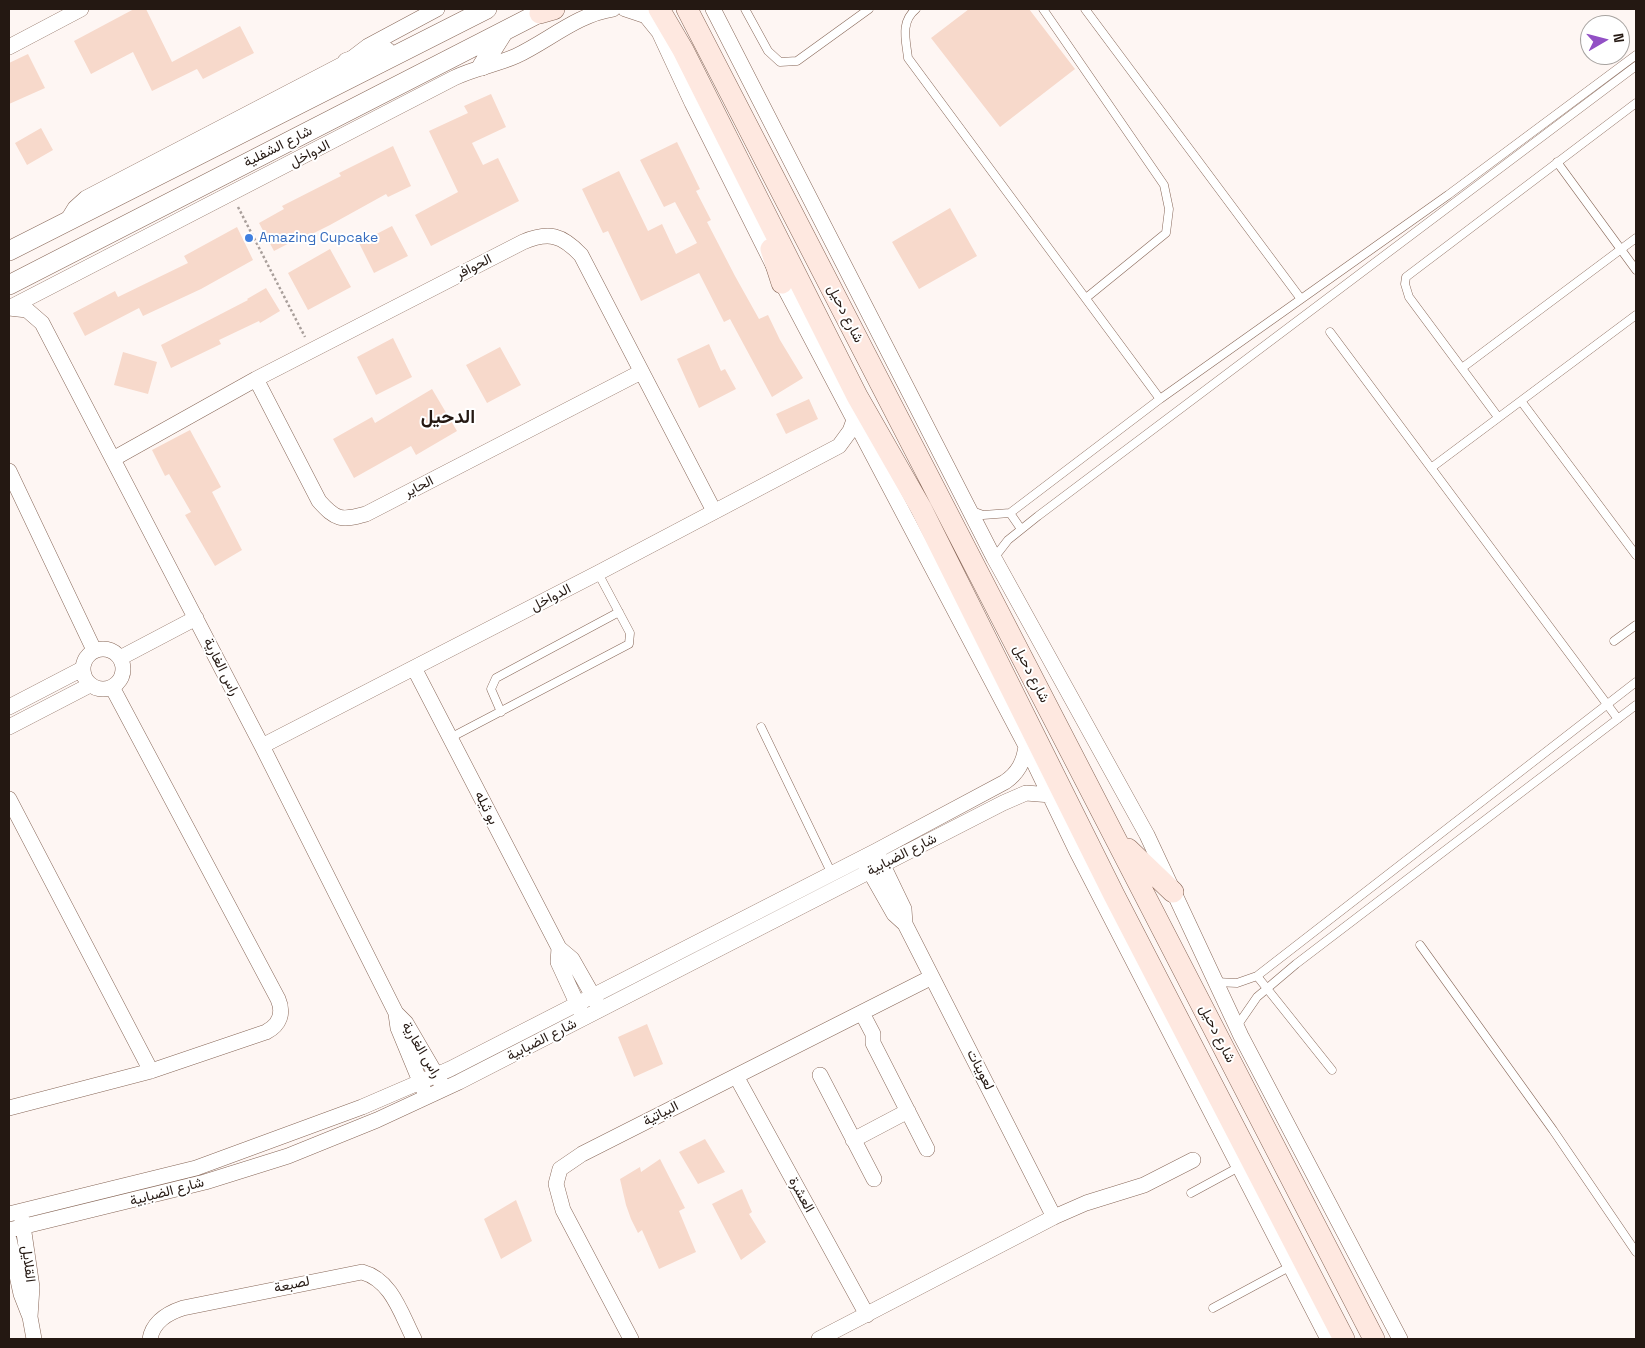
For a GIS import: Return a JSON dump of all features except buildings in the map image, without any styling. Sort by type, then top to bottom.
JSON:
[{"type":"main road","name":"شارع دحيل","points":[[659,9],[683,50],[858,396],[921,508],[1102,872],[1344,1339]]},
{"type":"main road","name":"شارع دحيل","points":[[687,9],[1374,1339]]},
{"type":"main road","points":[[683,50],[692,103]]},
{"type":"main road","points":[[747,177],[782,283]]},
{"type":"main road","points":[[854,420],[858,396]]},
{"type":"main road","points":[[884,476],[921,508]]},
{"type":"main road","points":[[1115,836],[1173,892]]},
{"type":"main road","points":[[1076,850],[1102,872]]},
{"type":"street","points":[[9,47],[81,9]]},
{"type":"street","name":"شارع الشفلية","points":[[67,221],[75,208],[86,198],[347,62],[368,46],[437,9]]},
{"type":"street","name":"شارع الشفلية","points":[[12,248],[487,9]]},
{"type":"street","name":"الدواخل","points":[[9,308],[454,78],[482,66],[514,57],[591,15],[613,9]]},
{"type":"street","points":[[625,9],[646,16],[659,32],[692,103],[782,283],[1026,746],[1076,850],[1328,1339]]},
{"type":"street","name":"شارع دحيل","points":[[713,9],[994,558],[1132,807],[1237,1026],[1400,1339]]},
{"type":"street","name":"شارع الشفلية","points":[[9,285],[547,10]]},
{"type":"street","points":[[482,66],[505,30]]},
{"type":"street","points":[[347,62],[428,39]]},
{"type":"street","name":"الحوافر","points":[[114,459],[256,380],[523,242],[538,236],[554,236],[569,242],[581,255],[714,511]]},
{"type":"street","points":[[42,323],[42,301],[47,287]]},
{"type":"street","name":"راس الغارية","points":[[9,308],[27,310],[42,323],[262,746],[396,1013],[406,1023],[444,1089]]},
{"type":"street","name":"الحاير","points":[[256,380],[319,501],[334,516],[342,519],[366,514],[641,372]]},
{"type":"street","points":[[839,446],[850,432],[854,420]]},
{"type":"street","points":[[839,446],[853,447],[872,456]]},
{"type":"street","name":"الدواخل","points":[[262,746],[598,573],[839,446]]},
{"type":"street","points":[[9,471],[94,650]]},
{"type":"street","points":[[120,658],[196,618]]},
{"type":"street","points":[[109,649],[120,658],[122,674],[119,682],[112,687],[101,690],[90,686],[86,681],[82,669],[85,658],[94,650],[109,649]]},
{"type":"street","name":"بو ثيله","points":[[414,668],[559,948],[569,956],[600,1009]]},
{"type":"street","points":[[9,707],[82,669]]},
{"type":"street","points":[[9,727],[90,686]]},
{"type":"street","points":[[9,1108],[151,1071],[266,1032],[279,1021],[281,1010],[278,999],[112,687]]},
{"type":"street","name":"شارع الضبابية","points":[[16,1229],[190,1186],[279,1159],[348,1133],[444,1089],[581,1011],[593,996],[831,872],[876,851],[1012,777],[1022,763],[1026,746]]},
{"type":"street","name":"شارع الضبابية","points":[[15,1213],[196,1168],[328,1120],[420,1082],[581,1011],[600,1009],[1019,796],[1034,792],[1050,795]]},
{"type":"street","points":[[9,799],[151,1071]]},
{"type":"street","name":"لعوينات","points":[[876,851],[876,869],[894,914],[905,924],[1054,1217]]},
{"type":"street","name":"لعوينات","points":[[861,858],[876,869]]},
{"type":"street","name":"بو ثيله","points":[[559,948],[558,962],[581,1011]]},
{"type":"street","name":"البياتية","points":[[631,1339],[558,1196],[557,1175],[560,1169],[582,1154],[932,977]]},
{"type":"street","name":"راس الغارية","points":[[396,1013],[398,1028],[426,1097]]},
{"type":"street","points":[[858,1015],[866,1038],[873,1043],[927,1148]]},
{"type":"street","points":[[820,1075],[874,1179]]},
{"type":"street","name":"العشرة","points":[[736,1076],[867,1314]]},
{"type":"street","points":[[854,1140],[908,1110]]},
{"type":"street","points":[[819,1339],[1054,1217],[1086,1203],[1144,1185],[1193,1160]]},
{"type":"street","name":"القلايل","points":[[15,1213],[16,1229],[32,1287],[30,1317]]},
{"type":"street","name":"القلايل","points":[[9,1239],[21,1294],[30,1317],[34,1339]]},
{"type":"street","name":"لصبعة","points":[[150,1339],[154,1327],[163,1317],[184,1308],[362,1272],[372,1274],[385,1284],[414,1339]]},
{"type":"lane","points":[[746,9],[768,51],[780,62],[797,61],[869,9]]},
{"type":"lane","points":[[916,9],[909,14],[904,28],[908,58],[1160,399]]},
{"type":"lane","points":[[1043,9],[1164,186],[1169,209],[1166,233],[1086,298]]},
{"type":"lane","points":[[1085,9],[1301,299]]},
{"type":"lane","points":[[969,510],[983,515],[1010,513],[1160,399],[1456,189],[1636,55]]},
{"type":"lane","points":[[994,558],[1021,529],[1636,66]]},
{"type":"lane","points":[[1498,418],[1409,297],[1405,284],[1406,277],[1636,103]]},
{"type":"lane","points":[[1557,162],[1636,270]]},
{"type":"lane","points":[[1462,368],[1636,238]]},
{"type":"lane","points":[[1431,468],[1636,315]]},
{"type":"lane","points":[[1330,332],[1618,719]]},
{"type":"lane","points":[[1521,401],[1636,555]]},
{"type":"lane","points":[[1010,513],[1021,529]]},
{"type":"lane","points":[[450,738],[626,648],[631,637],[598,573]]},
{"type":"lane","points":[[500,712],[491,689],[496,678],[619,612]]},
{"type":"lane","points":[[1614,641],[1636,625]]},
{"type":"lane","points":[[1215,982],[1238,984],[1257,976],[1636,682]]},
{"type":"lane","points":[[1237,1026],[1249,1006],[1266,988],[1288,970],[1636,705]]},
{"type":"lane","points":[[761,727],[831,872]]},
{"type":"lane","points":[[1420,945],[1553,1130],[1636,1252]]},
{"type":"lane","points":[[1280,958],[1288,970]]},
{"type":"lane","points":[[1257,976],[1332,1070]]},
{"type":"lane","points":[[1191,1193],[1239,1167]]},
{"type":"lane","points":[[1213,1308],[1291,1266]]},
{"type":"path","points":[[231,194],[312,351]]},
{"type":"place","name":"Amazing Cupcake","points":[[249,238]]},
{"type":"district","name":"الدحيل","points":[[448,418]]}]
